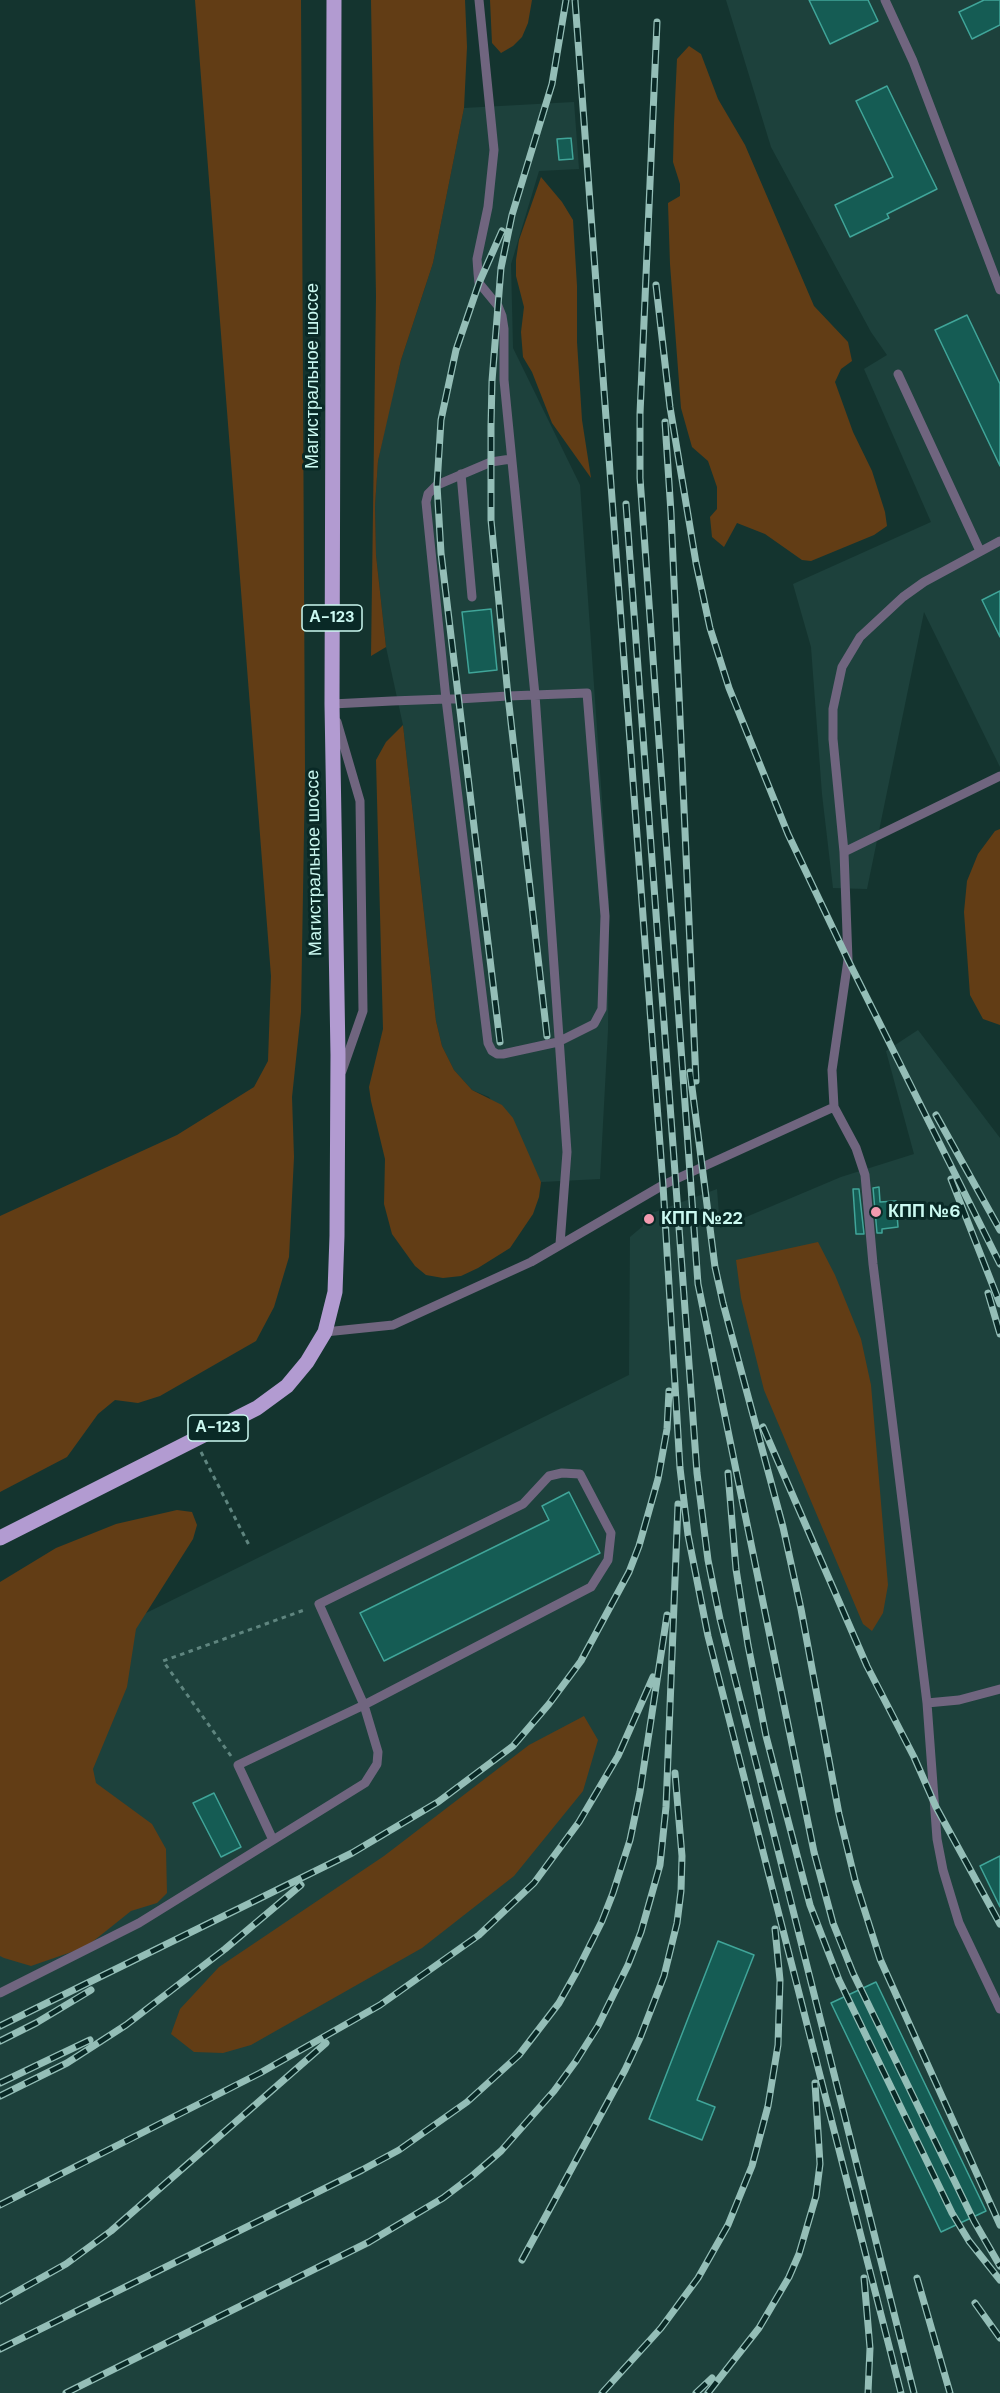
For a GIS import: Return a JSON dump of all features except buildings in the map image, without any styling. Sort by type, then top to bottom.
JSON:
[{"type":"main road","name":"Магистральное шоссе","points":[[0,1538],[257,1408],[287,1386],[307,1362],[325,1332],[335,1292],[338,1081],[332,704],[334,0]]},
{"type":"lane","points":[[479,0],[494,150],[488,207],[477,259],[479,283],[498,306],[504,329],[504,380],[535,695],[567,1152],[560,1244]]},
{"type":"lane","points":[[885,0],[913,61],[1000,290]]},
{"type":"lane","points":[[898,374],[980,551]]},
{"type":"lane","points":[[338,1081],[363,1011],[360,801],[332,704],[446,699],[535,695],[588,693],[604,906],[602,1010],[594,1024],[558,1042],[503,1054],[497,1054],[488,1043],[446,699],[426,502],[431,489],[491,462],[511,459]]},
{"type":"lane","points":[[461,474],[472,597]]},
{"type":"lane","points":[[1000,541],[924,582],[888,610],[860,637],[842,667],[833,709],[833,739],[844,852],[848,960],[832,1070],[834,1107],[856,1148],[866,1175],[873,1264],[927,1703],[937,1839],[943,1870],[959,1923],[1000,2008]]},
{"type":"lane","points":[[844,852],[1000,776]]},
{"type":"lane","points":[[325,1332],[393,1325],[531,1262],[663,1185],[834,1107]]},
{"type":"lane","points":[[0,1993],[139,1923],[273,1840],[365,1783],[377,1764],[378,1752],[364,1705],[320,1604],[523,1504],[549,1476],[562,1473],[580,1474],[610,1533],[608,1560],[591,1587],[364,1705],[238,1765],[273,1840]]},
{"type":"lane","points":[[927,1703],[959,1700],[1000,1689]]},
{"type":"path","points":[[195,1440],[250,1547]]},
{"type":"path","points":[[238,1765],[163,1661],[320,1604]]},
{"type":"shaded area","points":[[195,0],[301,0],[305,772],[301,1012],[292,1097],[294,1157],[289,1257],[274,1307],[256,1341],[160,1396],[138,1403],[115,1400],[98,1414],[67,1457],[0,1492],[0,1216],[177,1135],[254,1087],[268,1061],[271,976]]},
{"type":"shaded area","points":[[371,0],[465,0],[467,47],[464,108],[433,263],[401,360],[378,461],[375,506],[376,555],[386,647],[371,656],[376,296]]},
{"type":"shaded area","points":[[490,0],[532,0],[528,23],[522,37],[501,53],[492,43]]},
{"type":"shaded area","points":[[726,0],[1000,0],[1000,767],[924,612],[867,889],[833,888],[822,794],[811,647],[793,584],[931,522],[864,369],[887,355],[871,332],[771,147]]},
{"type":"shaded area","points":[[689,46],[701,54],[718,99],[745,145],[814,306],[848,342],[852,361],[841,369],[835,382],[853,432],[872,471],[887,526],[874,535],[811,561],[802,560],[765,534],[737,523],[724,547],[712,537],[710,517],[717,509],[717,487],[708,461],[692,447],[681,408],[670,264],[668,203],[680,196],[680,184],[673,162],[677,59]]},
{"type":"shaded area","points":[[574,102],[579,169],[539,171],[511,264],[513,348],[580,485],[609,901],[608,1030],[600,1179],[541,1182],[489,1097],[472,1090],[454,1070],[442,1046],[436,1021],[403,725],[386,647],[376,555],[375,506],[378,461],[390,404],[401,360],[433,263],[464,108]]},
{"type":"shaded area","points":[[541,177],[562,202],[573,220],[582,420],[591,478],[552,423],[532,372],[523,357],[521,332],[524,307],[516,276],[516,260],[519,240]]},
{"type":"shaded area","points":[[403,725],[436,1021],[442,1046],[454,1070],[472,1090],[502,1105],[513,1118],[541,1182],[533,1214],[510,1248],[461,1276],[443,1278],[426,1275],[415,1266],[392,1234],[384,1204],[385,1159],[369,1087],[383,1029],[376,760],[386,742]]},
{"type":"shaded area","points":[[1000,829],[1000,1025],[983,1019],[970,995],[964,912],[967,881],[978,854],[995,831]]},
{"type":"shaded area","points":[[918,1030],[1000,1138],[1000,2393],[0,2393],[0,1685],[629,1375],[630,1237],[643,1226],[642,1213],[655,1212],[717,1189],[720,1228],[841,1177],[914,1154],[886,1051]]},
{"type":"shaded area","points":[[818,1242],[835,1275],[861,1339],[871,1385],[888,1585],[883,1613],[872,1631],[863,1624],[764,1390],[741,1298],[736,1260]]},
{"type":"shaded area","points":[[177,1510],[192,1512],[197,1525],[193,1539],[136,1629],[127,1687],[93,1769],[96,1783],[152,1824],[166,1849],[167,1893],[157,1903],[131,1911],[86,1947],[31,1966],[4,1958],[0,1956],[0,1582],[56,1548],[116,1524]]},
{"type":"shaded area","points":[[584,1716],[598,1740],[583,1791],[514,1876],[422,1948],[251,2045],[223,2053],[194,2052],[171,2034],[180,2009],[219,1967],[384,1856],[529,1745]]},
{"type":"railway","points":[[547,1036],[508,696],[491,520],[491,426],[492,381],[501,268],[512,215],[552,84],[566,0]]},
{"type":"railway","points":[[575,0],[663,1185],[680,1468],[688,1535],[708,1636],[901,2393]]},
{"type":"railway","points":[[657,22],[640,414],[640,478],[698,1284],[814,1852],[833,1923],[853,1973],[974,2221],[1000,2266]]},
{"type":"railway","points":[[500,1042],[441,553],[437,485],[441,420],[456,350],[479,283],[502,231]]},
{"type":"railway","points":[[656,285],[670,407],[696,563],[710,628],[729,688],[788,834],[848,960],[1000,1264]]},
{"type":"railway","points":[[665,422],[696,1081]]},
{"type":"railway","points":[[626,504],[697,1473],[708,1560],[720,1619],[914,2393]]},
{"type":"railway","points":[[690,1072],[715,1267],[783,1527],[801,1609],[839,1814],[855,1880],[880,1959],[1000,2225]]},
{"type":"railway","points":[[936,1115],[1000,1230]]},
{"type":"railway","points":[[951,1179],[1000,1304]]},
{"type":"railway","points":[[988,1293],[1000,1334]]},
{"type":"railway","points":[[0,2026],[352,1853],[438,1802],[513,1746],[549,1704],[581,1661],[629,1572],[639,1546],[658,1479],[667,1429],[669,1391]]},
{"type":"railway","points":[[763,1427],[867,1666],[914,1757],[936,1807],[1000,1924]]},
{"type":"railway","points":[[728,1473],[736,1569],[748,1645],[766,1736],[810,1905],[839,1980],[952,2213],[969,2241],[1000,2280]]},
{"type":"railway","points":[[66,2393],[369,2242],[443,2198],[501,2151],[554,2091],[576,2061],[598,2026],[628,1965],[641,1932],[660,1865],[666,1807],[678,1504]]},
{"type":"railway","points":[[0,2349],[399,2150],[467,2102],[519,2055],[559,2003],[602,1921],[613,1893],[630,1840],[640,1792],[667,1615]]},
{"type":"railway","points":[[0,2205],[260,2073],[380,2005],[479,1935],[534,1883],[579,1822],[618,1756],[653,1677]]},
{"type":"railway","points":[[522,2260],[625,2070],[664,1976],[677,1923],[681,1891],[682,1856],[675,1773]]},
{"type":"railway","points":[[0,2096],[67,2063],[126,2025],[225,1949],[301,1885]]},
{"type":"railway","points":[[602,2393],[661,2328],[698,2278],[728,2225],[752,2166],[768,2106],[778,2045],[780,1980],[775,1929]]},
{"type":"railway","points":[[0,2041],[36,2023],[91,1990]]},
{"type":"railway","points":[[0,2083],[90,2040]]},
{"type":"railway","points":[[0,2301],[66,2264],[111,2231],[326,2043]]},
{"type":"railway","points":[[708,2393],[759,2328],[789,2277],[799,2254],[816,2196],[820,2164],[815,2083]]},
{"type":"railway","points":[[864,2278],[870,2348],[868,2393]]},
{"type":"railway","points":[[917,2278],[950,2393]]},
{"type":"railway","points":[[975,2303],[1000,2338]]},
{"type":"railway","points":[[696,2393],[712,2378]]},
{"type":"place","name":"КПП №6","points":[[876,1212]]},
{"type":"place","name":"КПП №22","points":[[649,1219]]}]
